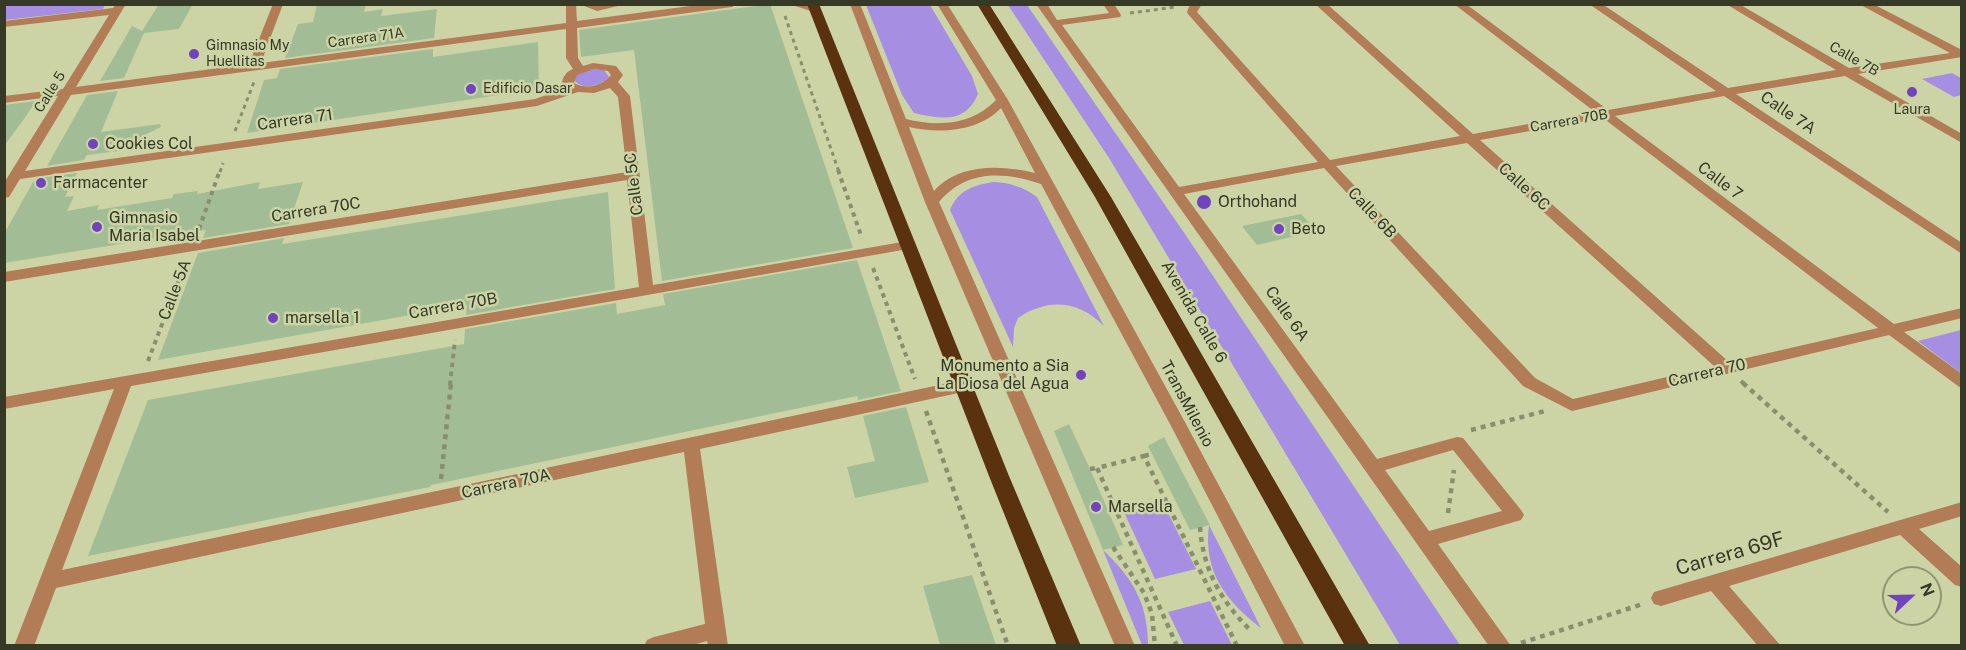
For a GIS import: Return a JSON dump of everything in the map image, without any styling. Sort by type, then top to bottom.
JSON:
[{"type":"highway","name":"Avenida Calle 6","points":[[983,4],[1103,197],[1359,645]]},
{"type":"highway","points":[[813,7],[963,386],[1069,645]]},
{"type":"street","points":[[256,67],[278,4]]},
{"type":"street","points":[[577,89],[572,87],[568,80],[579,69],[572,58],[571,5],[584,4],[597,8],[617,5]]},
{"type":"street","name":"Carrera 71A","points":[[4,100],[732,4]]},
{"type":"street","points":[[794,4],[813,7]]},
{"type":"street","points":[[855,4],[932,202],[1125,645]]},
{"type":"street","name":"TransMilenio","points":[[942,4],[1002,100],[1295,645]]},
{"type":"street","name":"Calle 6A","points":[[1041,4],[1178,191],[1372,467],[1502,645]]},
{"type":"street","points":[[1055,23],[1116,15],[1108,4]]},
{"type":"street","name":"Calle 6C","points":[[1320,4],[1727,369]]},
{"type":"street","name":"Calle 7","points":[[1459,4],[1962,383]]},
{"type":"street","name":"Calle 7A","points":[[1594,4],[1962,250]]},
{"type":"street","name":"Calle 7B","points":[[1731,4],[1962,139]]},
{"type":"street","points":[[1864,4],[1961,54]]},
{"type":"street","name":"Calle 6B","points":[[1190,5],[1192,12],[1328,165],[1529,382],[1572,405]]},
{"type":"street","points":[[4,24],[119,8]]},
{"type":"street","name":"Calle 5","points":[[4,194],[119,8]]},
{"type":"street","name":"Carrera 70B","points":[[1178,191],[1727,92],[1961,54]]},
{"type":"street","name":"Calle 5C","points":[[579,69],[601,66],[612,68],[617,75],[612,82],[624,96],[647,291]]},
{"type":"street","name":"Carrera 71","points":[[15,176],[537,102],[577,89],[599,88],[612,82]]},
{"type":"street","points":[[900,121],[916,125],[953,126],[985,117],[1002,100]]},
{"type":"street","points":[[932,202],[952,181],[970,174],[989,171],[1028,174],[1046,181]]},
{"type":"street","name":"Carrera 70C","points":[[4,277],[633,176]]},
{"type":"street","name":"Carrera 70B","points":[[4,403],[908,245]]},
{"type":"street","name":"Carrera 70","points":[[1572,405],[1962,312]]},
{"type":"street","points":[[24,645],[133,381]]},
{"type":"street","name":"Carrera 70A","points":[[49,581],[963,386]]},
{"type":"street","points":[[1372,467],[1457,443],[1515,516],[1425,540]]},
{"type":"street","points":[[654,645],[717,638],[691,444]]},
{"type":"street","name":"Carrera 69F","points":[[1661,598],[1962,509]]},
{"type":"street","points":[[1903,526],[1962,579]]},
{"type":"street","points":[[1714,582],[1771,645]]},
{"type":"path","points":[[781,4],[1008,645]]},
{"type":"path","points":[[1116,15],[1190,5]]},
{"type":"path","name":"Calle 5A","points":[[133,381],[192,246],[256,67]]},
{"type":"path","points":[[438,498],[456,324]]},
{"type":"path","points":[[1727,369],[1903,526]]},
{"type":"path","points":[[1445,534],[1457,443],[1468,431],[1572,405]]},
{"type":"path","points":[[1090,469],[1152,454]]},
{"type":"path","points":[[1144,456],[1237,645]]},
{"type":"path","points":[[1097,468],[1177,645]]},
{"type":"path","points":[[1200,527],[1200,544],[1209,575],[1232,613],[1251,631]]},
{"type":"path","points":[[1113,548],[1144,593],[1152,614],[1155,645]]},
{"type":"path","points":[[1513,645],[1661,598]]},
{"type":"shaded area","points":[[4,5],[105,5],[103,9],[5,20]]},
{"type":"shaded area","points":[[866,5],[930,5],[972,76],[978,94],[973,104],[959,115],[952,117],[943,118],[914,113],[902,95]]},
{"type":"shaded area","points":[[1008,5],[1027,5],[1187,237],[1460,645],[1400,645],[1109,158]]},
{"type":"shaded area","points":[[593,69],[604,70],[609,77],[592,86],[582,85],[574,80],[577,74]]},
{"type":"shaded area","points":[[1952,73],[1961,78],[1961,95],[1954,97],[1922,79]]},
{"type":"shaded area","points":[[994,182],[1017,186],[1037,197],[1104,326],[1094,317],[1073,307],[1052,305],[1040,307],[1018,318],[1014,328],[1013,347],[950,210],[962,193]]},
{"type":"shaded area","points":[[1961,330],[1961,373],[1918,341]]},
{"type":"shaded area","points":[[1162,501],[1196,569],[1155,579],[1123,510]]},
{"type":"shaded area","points":[[1209,525],[1261,628],[1237,607],[1220,584],[1210,557]]},
{"type":"shaded area","points":[[1103,550],[1123,571],[1137,593],[1145,617],[1148,645],[1142,645]]},
{"type":"shaded area","points":[[1210,601],[1232,645],[1184,645],[1168,612]]},
{"type":"building","points":[[159,4],[193,4],[179,29],[144,33],[124,78],[100,81],[132,26],[142,31]]},
{"type":"building","points":[[317,4],[366,4],[364,12],[383,9],[381,16],[437,9],[434,38],[285,58],[298,24],[313,22]]},
{"type":"building","points":[[770,4],[853,248],[662,281],[634,50],[581,57],[579,30]]},
{"type":"building","points":[[538,42],[539,89],[247,133],[264,80],[277,78],[280,69],[433,49],[433,57]]},
{"type":"building","points":[[118,91],[101,132],[160,124],[161,127],[120,147],[118,151],[87,155],[84,160],[47,166],[87,95]]},
{"type":"building","points":[[36,101],[24,119],[4,146],[4,105]]},
{"type":"building","points":[[77,173],[65,197],[74,196],[67,211],[99,205],[97,210],[172,198],[174,194],[198,191],[197,194],[260,182],[258,189],[303,182],[289,224],[203,238],[206,230],[4,263],[4,234],[33,182],[40,178]]},
{"type":"building","points":[[608,192],[615,289],[466,315],[467,305],[158,360],[198,253],[284,238],[282,244]]},
{"type":"building","name":"Beto","points":[[1301,214],[1317,231],[1257,245],[1242,226]]},
{"type":"building","points":[[857,260],[901,391],[858,400],[857,396],[430,487],[88,556],[148,400],[464,344],[465,329],[616,303],[617,314],[665,305],[663,294]]},
{"type":"building","points":[[906,407],[929,482],[855,498],[847,467],[875,461],[863,416]]},
{"type":"building","name":"Marsella","points":[[1069,424],[1123,545],[1103,550],[1054,431]]},
{"type":"building","name":"Marsella","points":[[1164,437],[1210,525],[1190,530],[1148,446]]},
{"type":"building","points":[[972,575],[996,645],[940,645],[923,586]]},
{"type":"place","name":"Gimnasio My Huellitas","points":[[194,54]]},
{"type":"place","name":"Edificio Dasar","points":[[471,89]]},
{"type":"place","name":"Laura","points":[[1912,92]]},
{"type":"place","name":"Cookies Col","points":[[93,144]]},
{"type":"place","name":"Farmacenter","points":[[41,183]]},
{"type":"place","name":"Orthohand","points":[[1204,202]]},
{"type":"place","name":"Gimnasio Maria Isabel","points":[[97,227]]},
{"type":"place","name":"Beto","points":[[1279,229]]},
{"type":"place","name":"marsella 1","points":[[273,318]]},
{"type":"place","name":"Monumento a Sia La Diosa del Agua","points":[[1081,375]]},
{"type":"place","name":"Marsella","points":[[1096,507]]}]
